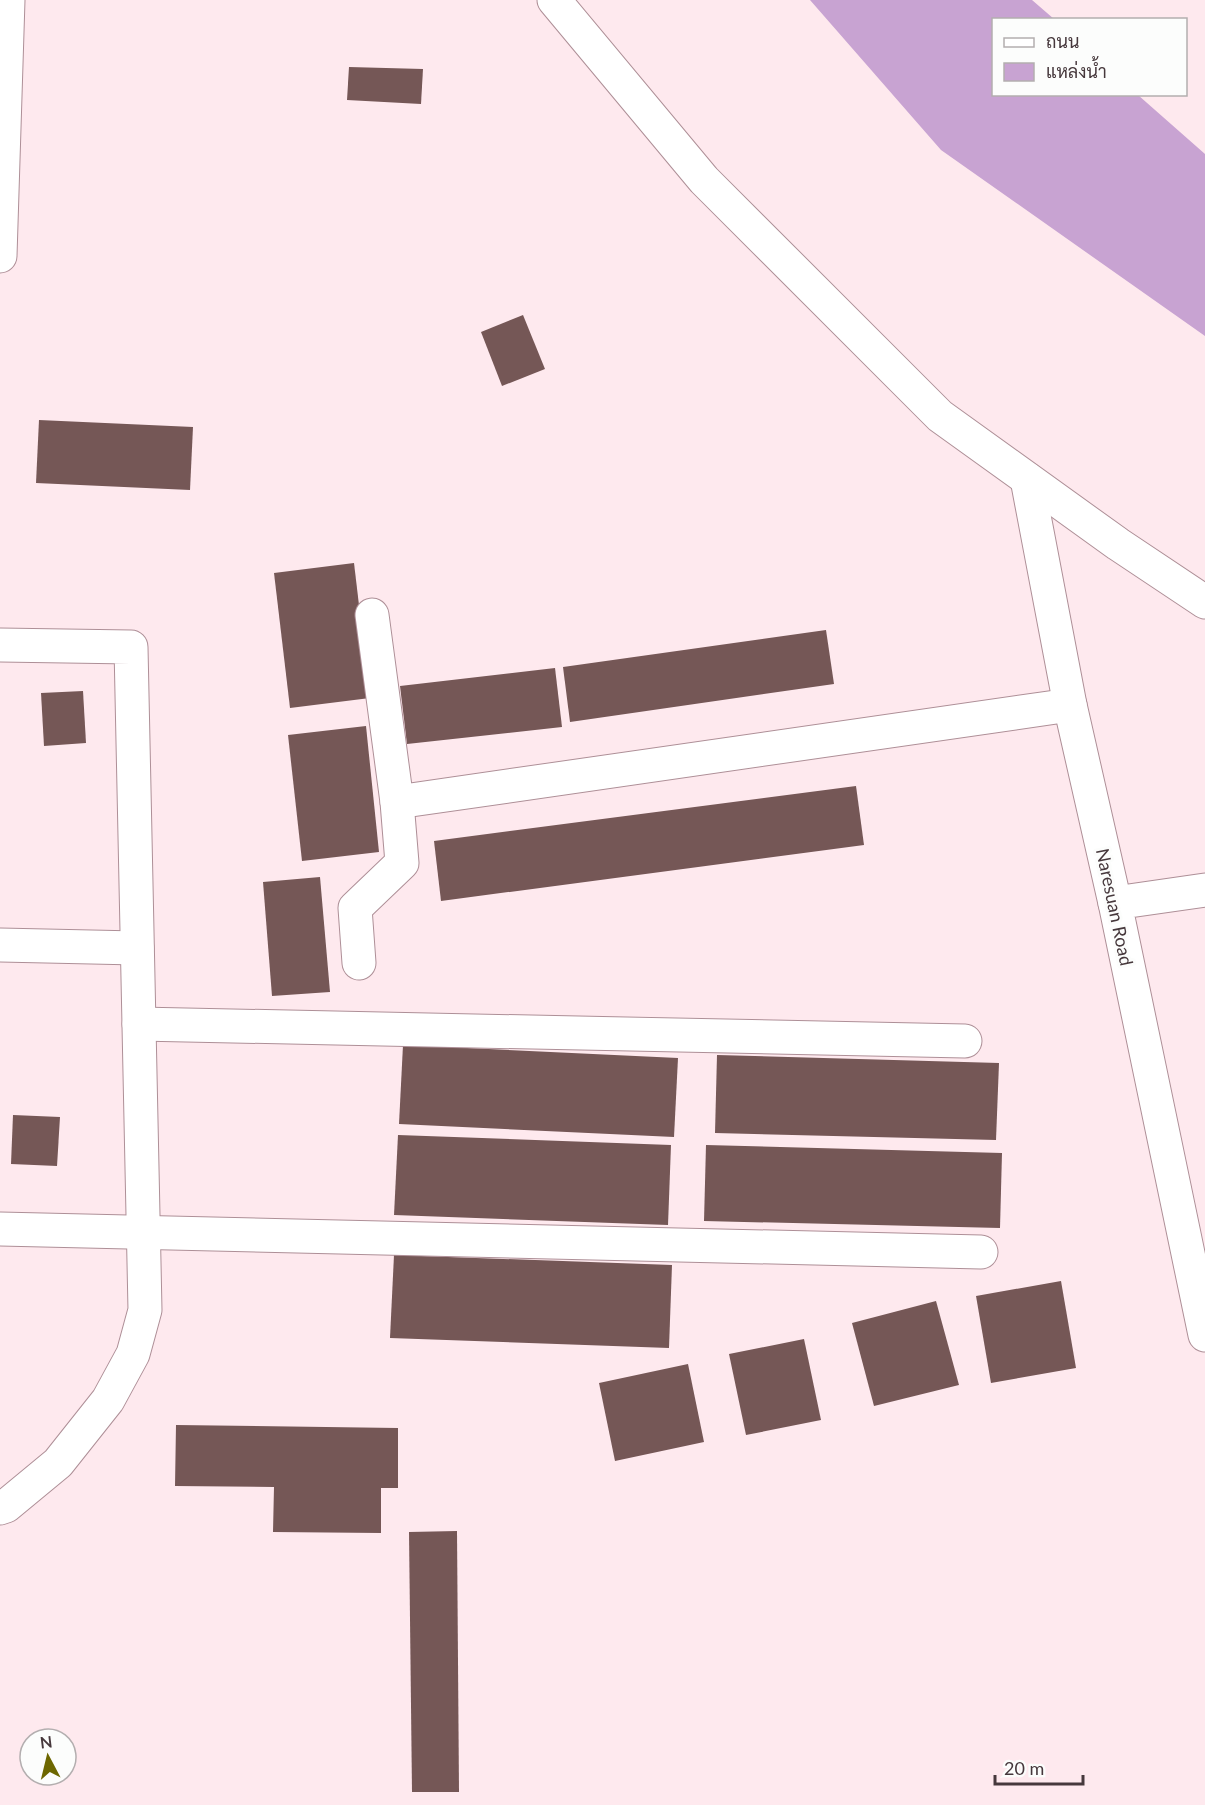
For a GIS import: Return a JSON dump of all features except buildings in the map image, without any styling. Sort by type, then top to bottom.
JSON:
[{"type":"main road","points":[[0,256],[8,0]]},
{"type":"main road","points":[[554,0],[704,180],[940,416],[1118,544],[1205,602]]},
{"type":"main road","name":"Naresuan Road","points":[[1027,479],[1070,705],[1115,903],[1205,1335]]},
{"type":"main road","points":[[359,963],[355,908],[402,863],[397,802],[372,615]]},
{"type":"main road","points":[[0,645],[131,647],[145,1310],[133,1354],[108,1400],[58,1463],[6,1506],[0,1508]]},
{"type":"main road","points":[[397,802],[1070,705]]},
{"type":"main road","points":[[1115,903],[1205,890]]},
{"type":"main road","points":[[0,945],[137,948]]},
{"type":"main road","points":[[139,1024],[965,1041]]},
{"type":"main road","points":[[0,1228],[981,1252]]},
{"type":"water","points":[[810,0],[1032,0],[1053,18],[992,18],[992,96],[1139,96],[1205,154],[1205,336],[941,150]]}]
